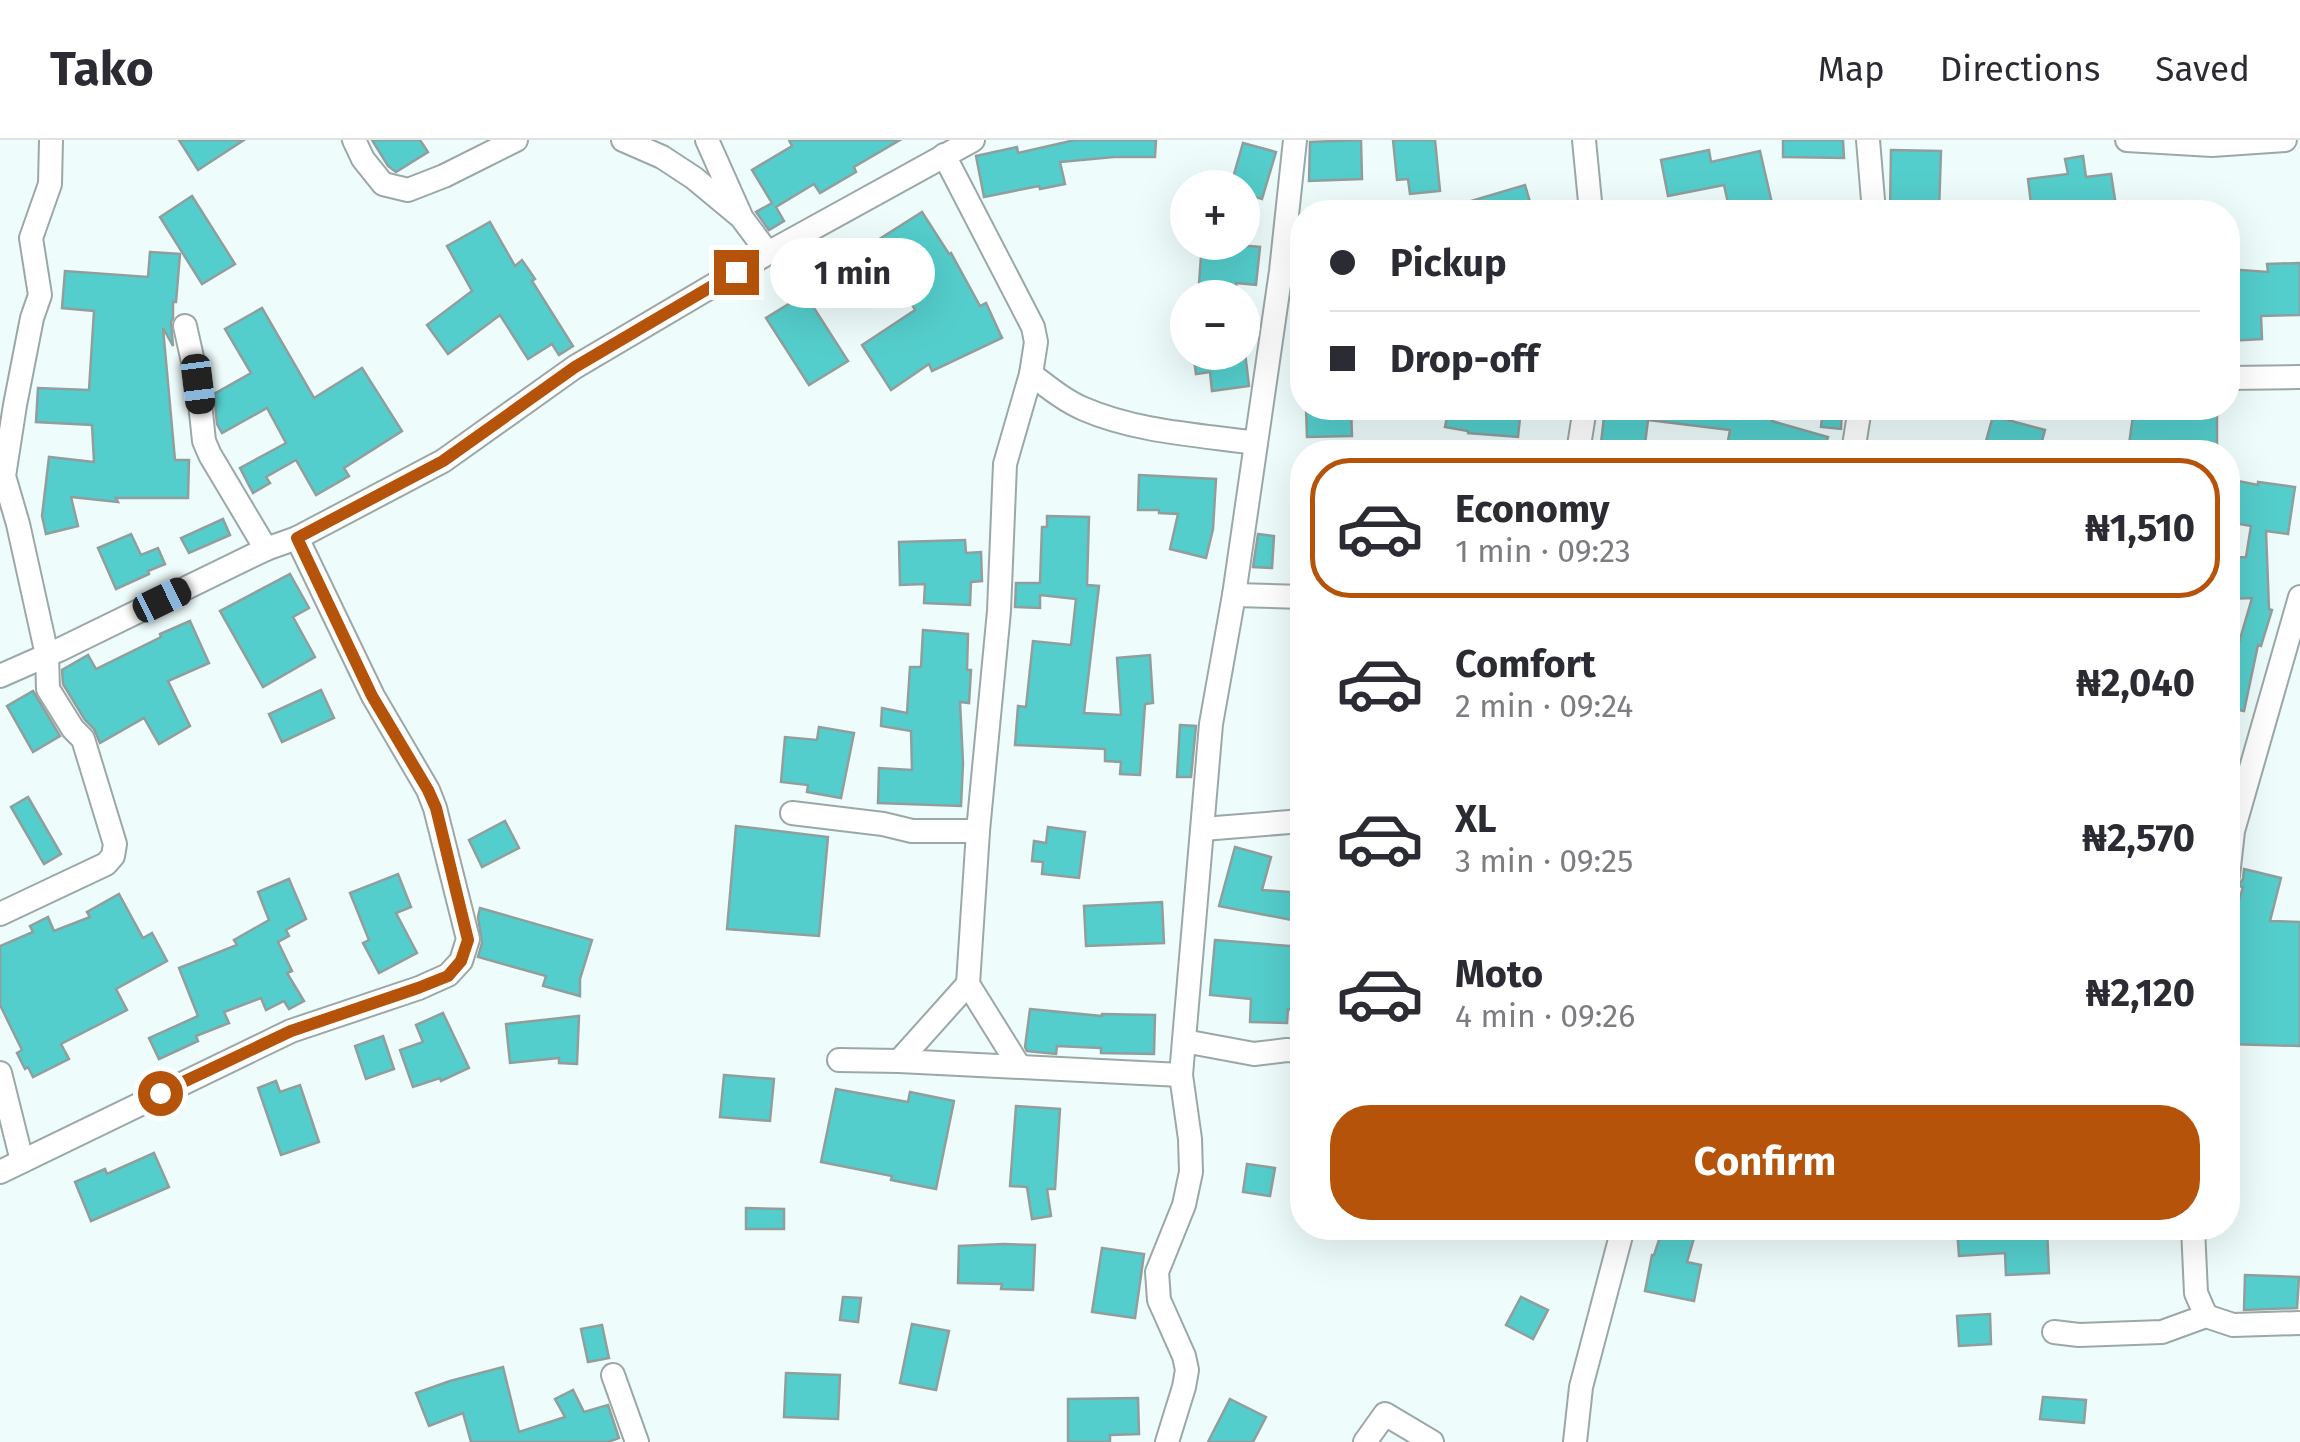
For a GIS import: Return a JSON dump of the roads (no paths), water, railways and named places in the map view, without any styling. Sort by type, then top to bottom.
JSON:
[{"type":"street","points":[[0,914],[106,864],[113,856],[115,844],[83,739],[48,689],[47,655],[18,524],[2,476],[32,318],[40,295],[31,238],[50,184],[51,140]]},
{"type":"street","points":[[354,140],[363,160],[383,184],[408,190],[516,140]]},
{"type":"street","points":[[622,140],[662,157],[742,218]]},
{"type":"street","points":[[707,140],[742,218],[768,253]]},
{"type":"street","points":[[0,676],[266,549],[297,538],[443,461],[575,367],[768,253],[973,140]]},
{"type":"street","points":[[1167,1442],[1186,1370],[1184,1356],[1158,1300],[1157,1272],[1184,1205],[1191,1172],[1180,1075],[1211,724],[1234,595],[1281,271],[1294,140]]},
{"type":"street","points":[[1584,140],[1590,200]]},
{"type":"street","points":[[1868,140],[1873,200]]},
{"type":"street","points":[[2126,140],[2212,144],[2284,140]]},
{"type":"street","points":[[944,155],[1033,327],[1036,342],[1031,374],[1005,464],[999,612],[968,984],[1019,1066]]},
{"type":"street","points":[[186,326],[204,440],[266,549]]},
{"type":"street","points":[[1031,374],[1082,408],[1115,420],[1256,444]]},
{"type":"street","points":[[2240,378],[2300,376]]},
{"type":"street","points":[[0,1172],[291,1031],[448,976],[461,961],[468,940],[436,808],[372,696],[297,538]]},
{"type":"street","points":[[1234,595],[1290,597]]},
{"type":"street","points":[[2240,798],[2300,597]]},
{"type":"street","points":[[792,813],[912,831],[978,831]]},
{"type":"street","points":[[1203,829],[1290,822]]},
{"type":"street","points":[[899,1061],[968,984]]},
{"type":"street","points":[[1184,1041],[1254,1054],[1290,1050]]},
{"type":"street","points":[[839,1060],[1180,1075]]},
{"type":"street","points":[[0,1073],[22,1161]]},
{"type":"street","points":[[1575,1442],[1581,1387],[1620,1240]]},
{"type":"street","points":[[2194,1240],[2196,1293],[2206,1316]]},
{"type":"street","points":[[2054,1332],[2162,1332],[2206,1316],[2233,1325],[2300,1323]]},
{"type":"street","points":[[613,1376],[637,1442]]},
{"type":"street","points":[[1365,1442],[1386,1414],[1432,1442]]}]
